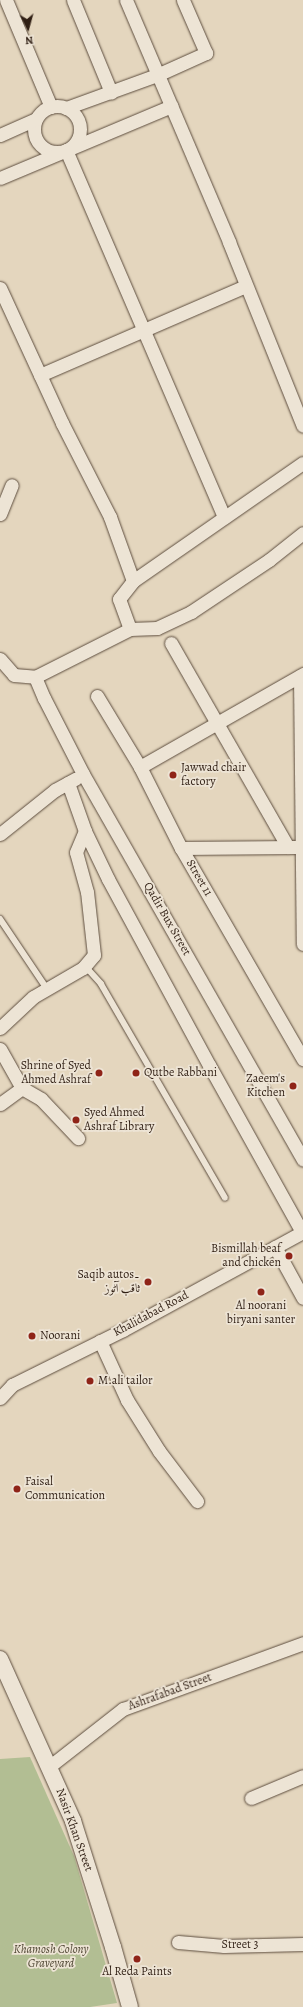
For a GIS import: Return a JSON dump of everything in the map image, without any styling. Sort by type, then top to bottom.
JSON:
[{"type":"street","points":[[6,0],[50,107]]},
{"type":"street","points":[[73,0],[112,92]]},
{"type":"street","points":[[126,0],[303,426]]},
{"type":"street","points":[[66,108],[73,112],[78,118],[80,130],[74,145],[66,150],[57,152],[49,150],[42,146],[35,135],[34,127],[36,119],[41,113],[50,107],[66,108],[157,75],[206,53],[183,0]]},
{"type":"street","points":[[0,178],[171,106]]},
{"type":"street","points":[[0,134],[36,119]]},
{"type":"street","points":[[66,150],[224,517]]},
{"type":"street","points":[[40,375],[246,286]]},
{"type":"street","points":[[0,288],[62,423],[110,517],[133,581]]},
{"type":"street","points":[[130,629],[119,599],[133,581],[224,517],[302,467]]},
{"type":"street","points":[[0,514],[12,485]]},
{"type":"street","points":[[0,659],[14,675],[35,677],[130,629],[157,628],[191,612],[269,560],[303,533]]},
{"type":"street","points":[[171,642],[218,722],[297,847]]},
{"type":"street","points":[[140,767],[301,675]]},
{"type":"street","points":[[301,675],[297,847],[303,944]]},
{"type":"street","name":"Qadir Bux Street","points":[[35,677],[44,698],[83,774],[303,1160]]},
{"type":"street","name":"Street 11","points":[[97,696],[140,767],[181,848],[303,1059]]},
{"type":"street","points":[[0,834],[54,790],[83,774]]},
{"type":"street","points":[[68,782],[85,831],[108,879],[302,1232]]},
{"type":"street","points":[[0,1028],[33,997],[85,966],[94,955],[87,892],[76,852],[85,831]]},
{"type":"street","points":[[181,848],[297,847]]},
{"type":"street","points":[[0,1049],[22,1088],[41,1099],[78,1138]]},
{"type":"street","points":[[0,1104],[22,1088]]},
{"type":"street","name":"Khalidabad Road","points":[[0,1398],[12,1385],[100,1341],[302,1232]]},
{"type":"street","points":[[275,1247],[303,1298]]},
{"type":"street","points":[[100,1341],[127,1400],[159,1451],[197,1501]]},
{"type":"street","name":"Ashrafabad Street","points":[[50,1766],[123,1709],[303,1643]]},
{"type":"street","name":"Nasir Khan Street","points":[[0,1659],[33,1734],[50,1766],[73,1821],[113,1947],[130,2007]]},
{"type":"street","points":[[251,1798],[303,1776]]},
{"type":"street","name":"Street 3","points":[[178,1942],[224,1946],[303,1944]]},
{"type":"lane","points":[[0,920],[47,989]]},
{"type":"lane","points":[[85,966],[101,984],[225,1198]]},
{"type":"green space","name":"Khamosh Colony Graveyard","points":[[30,1757],[74,1856],[117,2003],[90,2007],[0,2007],[0,1759]]},
{"type":"place","name":"Jawwad chair factory","points":[[173,775]]},
{"type":"place","name":"Shrine of Syed Ahmed Ashraf","points":[[99,1073]]},
{"type":"place","name":"Qutbe Rabbani","points":[[136,1073]]},
{"type":"place","name":"Zaeem's Kitchen","points":[[293,1086]]},
{"type":"place","name":"Syed Ahmed Ashraf Library","points":[[76,1120]]},
{"type":"place","name":"Bismillah beaf and chicken","points":[[289,1256]]},
{"type":"place","name":"Saqib autos۔ ثاقب آٹوز","points":[[148,1282]]},
{"type":"place","name":"Al noorani biryani santer","points":[[261,1292]]},
{"type":"place","name":"Noorani","points":[[32,1336]]},
{"type":"place","name":"M.ali tailor","points":[[90,1381]]},
{"type":"place","name":"Faisal Communication","points":[[17,1489]]},
{"type":"place","name":"Al Reda Paints","points":[[137,1959]]}]
